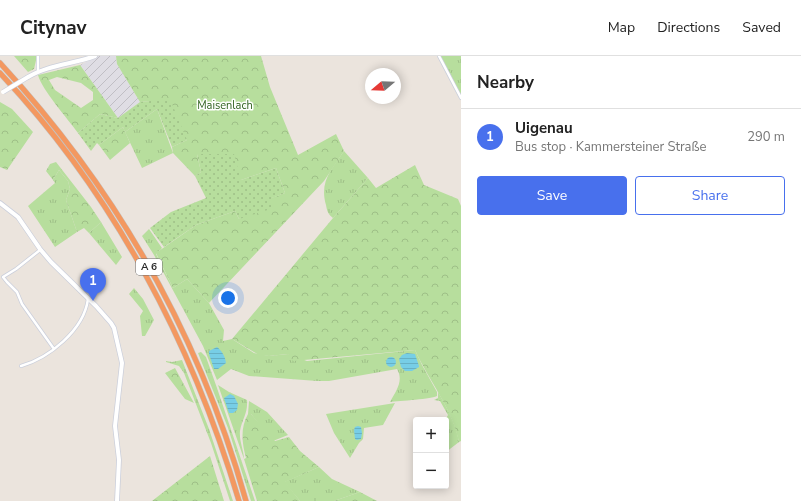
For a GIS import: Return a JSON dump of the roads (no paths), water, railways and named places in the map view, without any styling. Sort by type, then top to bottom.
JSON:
[{"type":"highway","name":"A 6","points":[[0,63],[33,99],[85,166],[118,215],[152,272],[180,324],[210,394],[231,452],[246,501]]},
{"type":"highway","name":"A 6","points":[[0,73],[44,124],[90,184],[145,273],[172,324],[203,395],[222,445],[239,501]]},
{"type":"street","points":[[38,56],[38,72]]},
{"type":"street","points":[[2,93],[38,72],[82,58],[95,56]]},
{"type":"street","points":[[439,56],[461,98]]},
{"type":"street","points":[[0,203],[18,217],[40,249],[58,271],[88,299],[114,328],[121,357],[121,371],[115,426],[119,460],[117,501]]},
{"type":"street","points":[[40,249],[16,269],[3,277],[6,282],[17,292],[22,304],[54,349]]},
{"type":"street","points":[[21,366],[34,362],[54,349],[79,323],[87,308],[88,299]]},
{"type":"water","points":[[217,347],[223,354],[226,363],[218,369],[214,369],[209,351]]},
{"type":"water","points":[[407,353],[415,354],[419,366],[412,371],[405,371],[401,367],[399,359],[402,355]]},
{"type":"water","points":[[389,357],[393,357],[395,358],[395,366],[389,367],[386,364],[386,360]]},
{"type":"water","points":[[230,394],[234,396],[238,404],[237,410],[233,413],[229,413],[224,398]]},
{"type":"water","points":[[355,427],[361,427],[362,433],[361,439],[357,440],[355,439],[354,430]]},
{"type":"place","name":"Uigenau","points":[[93,301]]},
{"type":"park label","name":"Maisenlach","points":[[225,105]]}]
